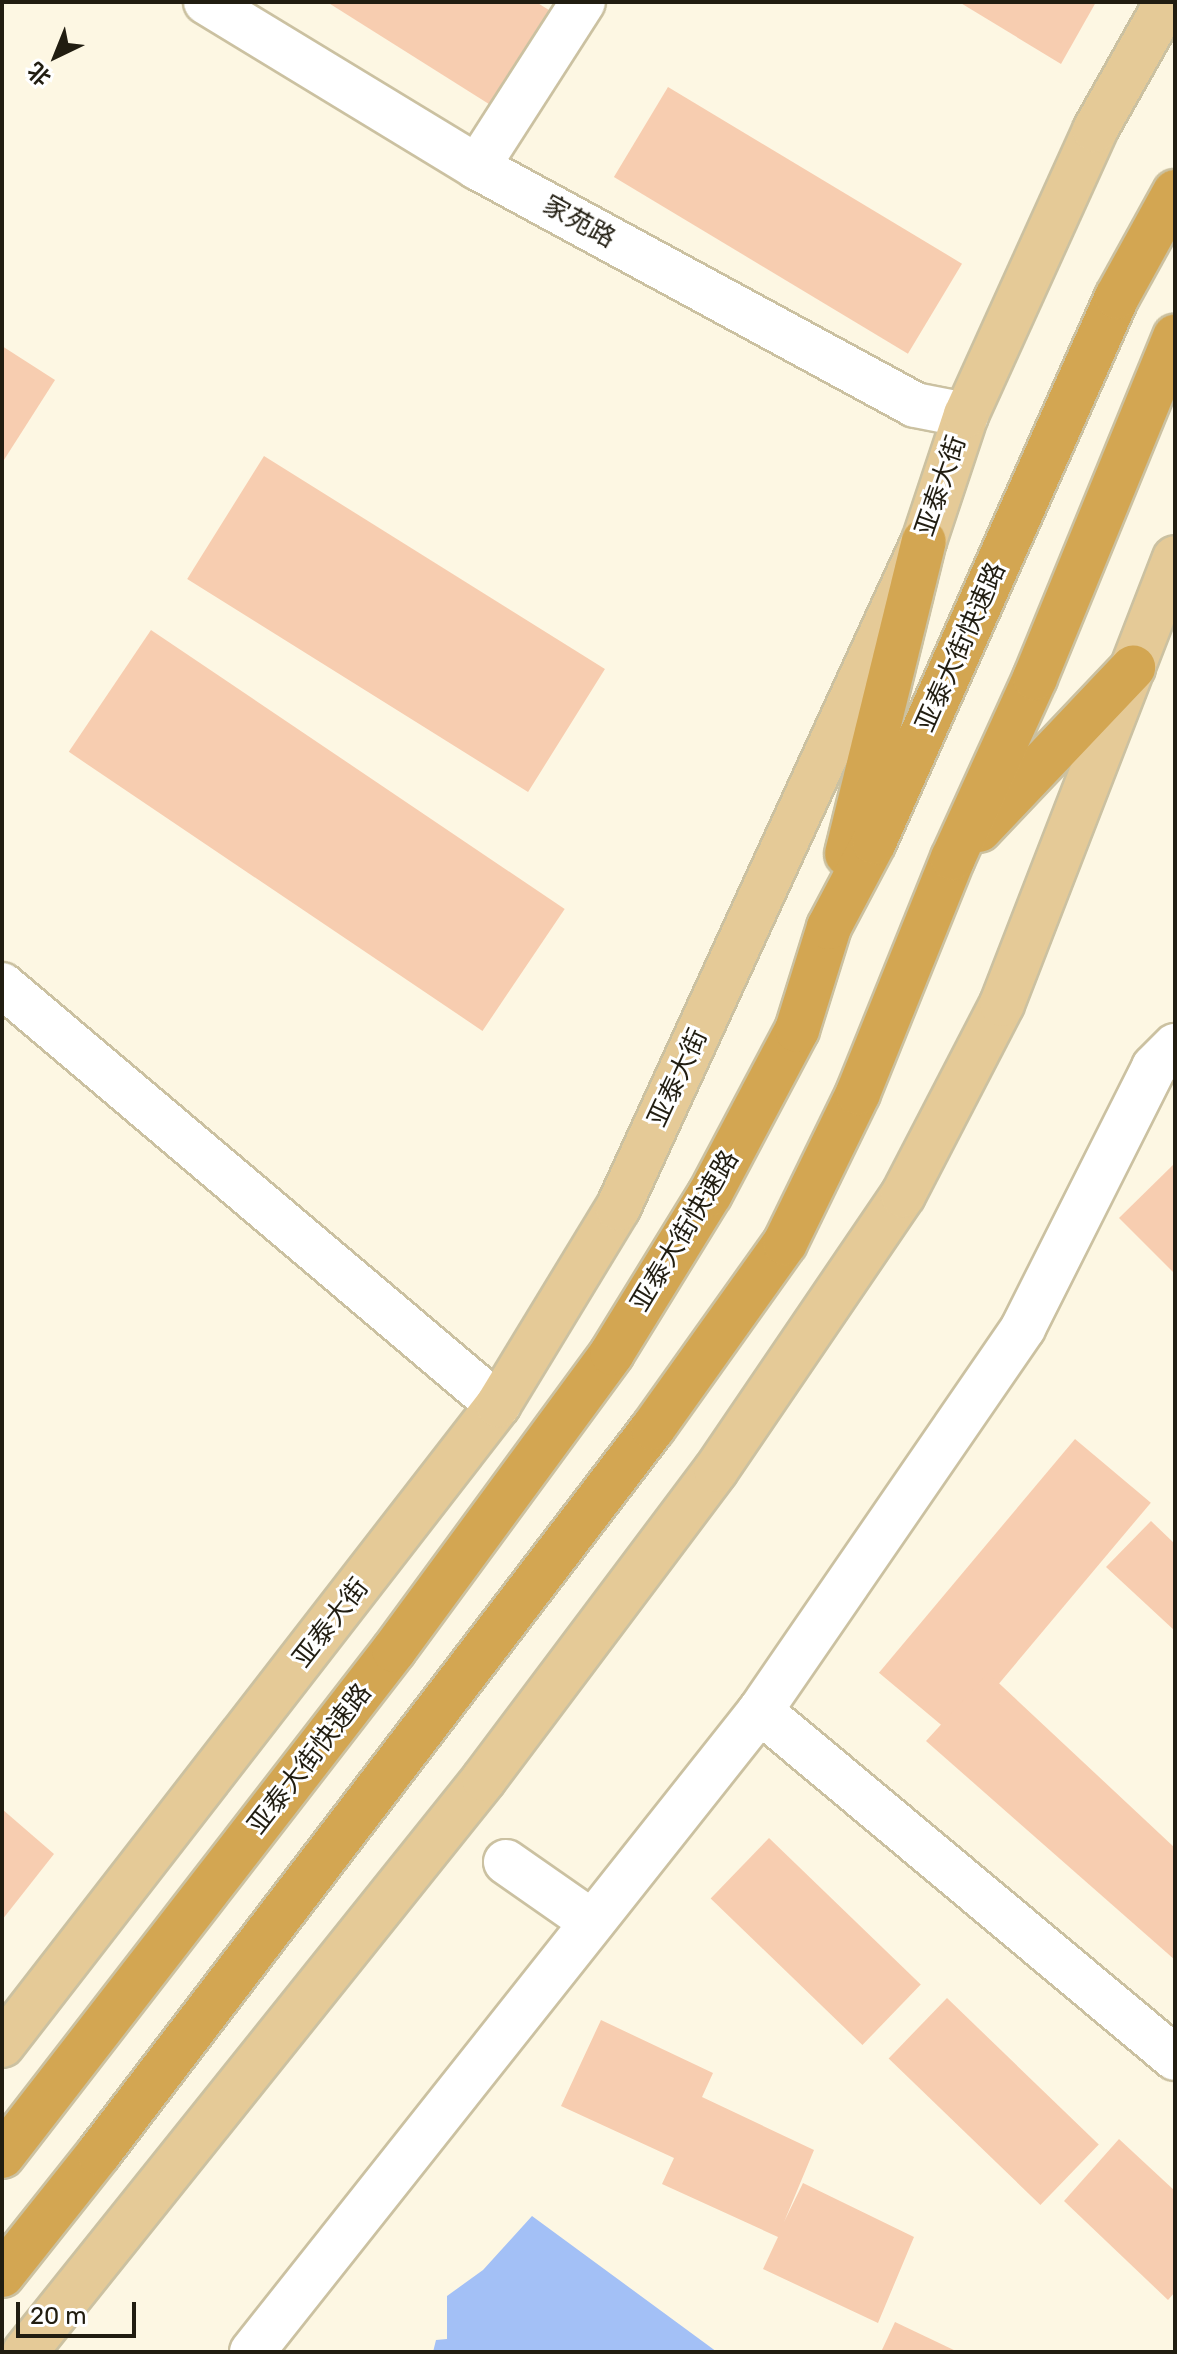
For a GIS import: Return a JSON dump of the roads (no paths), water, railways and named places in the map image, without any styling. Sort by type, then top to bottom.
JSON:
[{"type":"highway","name":"亚泰大街快速路","points":[[2,2156],[394,1650],[612,1353],[710,1194],[797,1030],[829,927],[874,842],[1117,297],[1175,192]]},
{"type":"highway","points":[[2,2275],[99,2153],[653,1428],[785,1243],[858,1093],[953,858],[1035,678],[1175,337]]},
{"type":"highway","points":[[829,927],[924,541]]},
{"type":"highway","points":[[953,858],[1133,668]]},
{"type":"main road","name":"亚泰大街","points":[[2,2045],[498,1405],[618,1208],[924,541],[966,415],[1095,130],[1167,2]]},
{"type":"main road","points":[[25,2352],[484,1779],[716,1470],[903,1195],[1002,1004],[1133,668],[1165,604],[1175,558]]},
{"type":"street","name":"家苑路","points":[[206,2],[477,167],[915,405],[966,415]]},
{"type":"street","points":[[477,167],[583,2]]},
{"type":"street","points":[[2,985],[498,1405]]},
{"type":"street","points":[[252,2352],[760,1711],[1023,1328],[1154,1067],[1175,1046]]},
{"type":"street","points":[[760,1711],[1175,2058]]},
{"type":"street","points":[[506,1862],[592,1922]]},
{"type":"water","points":[[532,2216],[717,2352],[433,2352],[436,2340],[447,2339],[447,2296],[483,2270]]}]
